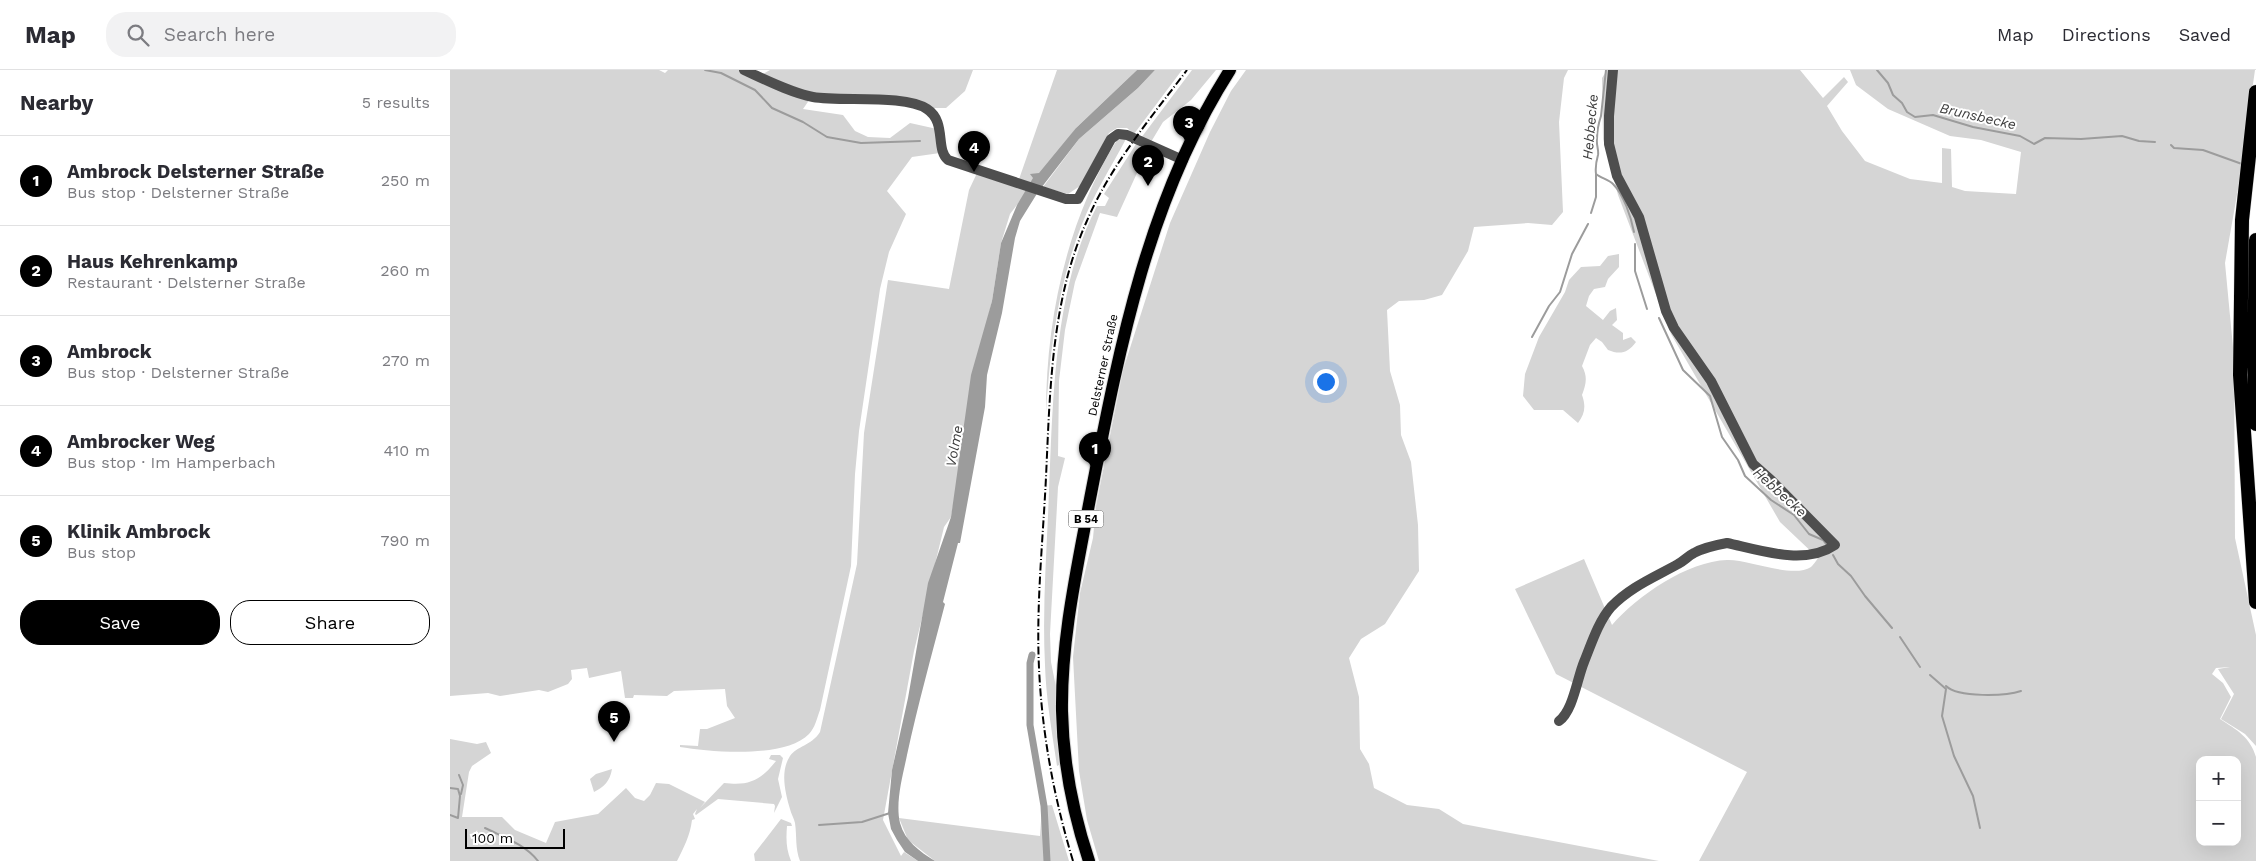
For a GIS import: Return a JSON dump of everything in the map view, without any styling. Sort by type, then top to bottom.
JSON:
[{"type":"highway","points":[[2256,92],[2242,220],[2240,288],[2240,375],[2256,602]]},
{"type":"highway","points":[[2256,240],[2254,364],[2256,424]]},
{"type":"main road","name":"Delsterner Straße","points":[[1089,861],[1071,797],[1063,733],[1062,688],[1068,624],[1095,473],[1126,324],[1154,230],[1183,160],[1203,118],[1230,70]]},
{"type":"street","points":[[744,70],[812,97],[878,99],[921,105],[930,111],[937,121],[946,159],[1071,200],[1078,199],[1111,139],[1118,134],[1127,135],[1183,160]]},
{"type":"street","points":[[1559,721],[1568,712],[1584,662],[1610,608],[1632,589],[1679,564],[1694,553],[1718,544],[1727,543],[1778,553],[1810,556],[1835,546],[1785,493],[1752,464],[1711,381],[1670,320],[1639,217],[1617,176],[1609,144],[1609,116],[1613,70]]},
{"type":"shaded area","points":[[450,70],[659,70],[665,73],[668,70],[754,70],[763,74],[770,70],[973,70],[965,91],[946,108],[933,108],[915,100],[850,94],[812,96],[803,109],[843,115],[855,131],[868,137],[890,138],[910,123],[937,129],[940,153],[912,157],[887,191],[906,214],[889,252],[880,289],[859,431],[851,566],[820,710],[811,732],[798,742],[783,747],[747,752],[710,751],[680,747],[680,745],[698,746],[700,729],[707,729],[735,718],[727,706],[725,689],[674,691],[667,696],[634,695],[633,698],[625,698],[621,671],[589,678],[587,668],[571,670],[572,679],[568,684],[548,692],[539,690],[500,696],[488,693],[450,696]]},
{"type":"shaded area","points":[[1057,70],[1137,70],[1077,127],[1010,214],[1001,243],[992,301],[983,338],[951,517],[944,527],[914,651],[883,820],[901,856],[904,852],[918,861],[800,861],[795,823],[785,789],[785,768],[790,756],[820,732],[857,564],[864,433],[888,280],[949,289],[969,190],[977,173],[1017,185]]},
{"type":"shaded area","points":[[1137,70],[1155,70],[1138,88],[1079,139],[1038,192],[1020,221],[1015,238],[1002,313],[987,375],[985,407],[960,543],[958,543],[943,602],[945,604],[900,789],[898,806],[902,829],[913,845],[935,861],[918,861],[905,852],[891,829],[888,813],[892,770],[908,698],[928,583],[951,517],[971,375],[992,301],[1001,243],[1017,205],[1033,178],[1030,174],[1039,173],[1076,128]]},
{"type":"shaded area","points":[[1155,70],[1182,70],[1134,134],[1127,128],[1117,128],[1109,133],[1080,186],[1068,194],[1043,187],[1079,139],[1138,88]]},
{"type":"shaded area","points":[[1192,70],[1216,70],[1191,100],[1163,122],[1151,142],[1141,138]]},
{"type":"shaded area","points":[[1246,70],[1568,70],[1564,78],[1559,122],[1563,212],[1552,225],[1528,223],[1474,227],[1468,251],[1442,295],[1424,300],[1399,301],[1387,310],[1390,371],[1400,405],[1401,435],[1411,462],[1418,525],[1419,571],[1385,624],[1361,639],[1349,658],[1359,697],[1360,749],[1369,764],[1374,788],[1407,805],[1439,809],[1463,824],[1659,861],[1099,861],[1087,820],[1079,771],[1073,657],[1080,593],[1093,538],[1096,506],[1123,370],[1170,223],[1210,132],[1231,91]]},
{"type":"shaded area","points":[[1607,70],[1800,70],[1823,98],[1844,77],[1848,82],[1827,106],[1842,131],[1865,161],[1910,179],[1942,183],[1942,148],[1951,149],[1952,187],[1965,191],[2016,194],[2021,152],[1981,140],[1950,136],[1888,109],[1856,85],[1850,70],[2255,70],[2225,263],[2234,358],[2235,538],[2256,635],[2256,746],[2245,734],[2221,719],[2234,694],[2218,669],[2230,667],[2216,668],[2212,674],[2223,683],[2231,697],[2220,719],[2246,739],[2256,757],[2256,861],[1699,861],[1747,772],[1556,674],[1515,589],[1584,559],[1612,625],[1649,592],[1680,573],[1696,567],[1727,560],[1793,571],[1811,567],[1818,558],[1780,522],[1671,334],[1618,195],[1603,139],[1602,78]]},
{"type":"shaded area","points":[[1126,139],[1097,191],[1082,224],[1067,270],[1056,317],[1046,413],[1050,342],[1055,306],[1063,271],[1085,203],[1100,171],[1117,140]]},
{"type":"shaded area","points":[[1136,144],[1147,151],[1117,217],[1100,213],[1075,282],[1065,330],[1059,381],[1058,456],[1065,458],[1058,487],[1050,634],[1051,662],[1056,687],[1059,765],[1057,766],[1047,690],[1044,622],[1052,420],[1058,345],[1072,272],[1083,238],[1097,206],[1105,206],[1109,198],[1104,194]]},
{"type":"shaded area","points":[[1619,254],[1619,267],[1608,279],[1605,287],[1594,289],[1589,296],[1586,306],[1603,320],[1610,311],[1616,308],[1617,320],[1612,325],[1623,333],[1623,340],[1631,337],[1636,342],[1630,349],[1620,353],[1608,350],[1596,338],[1590,345],[1582,366],[1586,377],[1582,395],[1584,410],[1578,423],[1563,410],[1534,410],[1523,396],[1525,374],[1539,337],[1565,292],[1569,280],[1581,267],[1600,266],[1608,256]]},
{"type":"shaded area","points":[[450,739],[477,744],[486,742],[491,753],[472,766],[469,772],[462,817],[502,817],[515,830],[546,843],[555,822],[598,814],[626,788],[635,798],[644,801],[650,795],[656,783],[669,784],[705,802],[700,808],[724,783],[747,783],[759,778],[776,761],[769,759],[771,755],[780,755],[783,758],[778,779],[782,797],[774,813],[774,804],[718,799],[696,815],[697,809],[693,814],[695,819],[692,820],[688,836],[677,861],[450,861]]},
{"type":"shaded area","points":[[612,769],[606,783],[594,792],[590,779],[596,774]]},
{"type":"shaded area","points":[[1052,805],[1069,861],[935,861],[908,840],[899,818],[1040,836],[1042,806]]},
{"type":"shaded area","points":[[781,819],[791,823],[792,826],[787,826],[786,835],[791,861],[755,861],[754,854]]},
{"type":"waterway","points":[[705,70],[721,73],[755,90],[772,108],[803,122],[827,137],[861,143],[920,141]]},
{"type":"waterway","name":"Hebbecke","points":[[1606,70],[1601,116],[1597,133],[1596,174],[1617,189],[1624,200],[1634,232]]},
{"type":"waterway","name":"Brunsbecke","points":[[1877,70],[1888,83],[1893,95],[1902,103],[1907,112],[1915,117],[1933,115],[1973,127],[2020,136],[2034,144],[2045,138],[2081,139],[2122,136],[2139,141],[2155,142]]},
{"type":"waterway","name":"Brunsbecke","points":[[2171,145],[2174,148],[2203,150],[2242,164]]},
{"type":"waterway","points":[[1591,213],[1596,197],[1596,174]]},
{"type":"waterway","points":[[1532,337],[1549,306],[1560,292],[1572,254],[1588,224]]},
{"type":"waterway","name":"Hebbecke","points":[[1635,244],[1635,271],[1647,309]]},
{"type":"waterway","name":"Hebbecke","points":[[1659,318],[1683,370],[1710,396],[1722,437],[1738,460],[1745,476],[1771,500],[1794,515],[1809,534],[1823,540],[1826,544]]},
{"type":"waterway","name":"Hebbecke","points":[[1833,555],[1838,564],[1851,576],[1892,628]]},
{"type":"waterway","name":"Hebbecke","points":[[1900,637],[1920,667]]},
{"type":"waterway","points":[[1032,655],[1030,663],[1030,725],[1044,806],[1047,861]]},
{"type":"waterway","name":"Hebbecke","points":[[1930,675],[1946,689],[1942,716],[1954,756],[1973,796],[1980,828]]},
{"type":"waterway","points":[[1946,686],[1961,693],[1982,695],[2021,691]]},
{"type":"waterway","points":[[459,775],[463,785],[461,794]]},
{"type":"waterway","points":[[450,788],[458,789],[460,796],[458,818],[450,815]]},
{"type":"waterway","points":[[819,825],[862,822],[890,813]]},
{"type":"waterway","points":[[485,828],[520,845],[538,861]]},
{"type":"railway","points":[[1073,861],[1060,814],[1050,766],[1043,717],[1038,644],[1040,572],[1054,348],[1059,316],[1074,253],[1096,202],[1119,162],[1187,70]]},
{"type":"place","name":"Ambrock","points":[[1189,147]]},
{"type":"place","name":"Ambrocker Weg","points":[[974,172]]},
{"type":"place","name":"Haus Kehrenkamp","points":[[1148,186]]},
{"type":"place","name":"Ambrock Delsterner Straße","points":[[1095,473]]},
{"type":"place","name":"Klinik Ambrock","points":[[614,742]]},
{"type":"water label","name":"Volme","points":[[954,446]]}]
